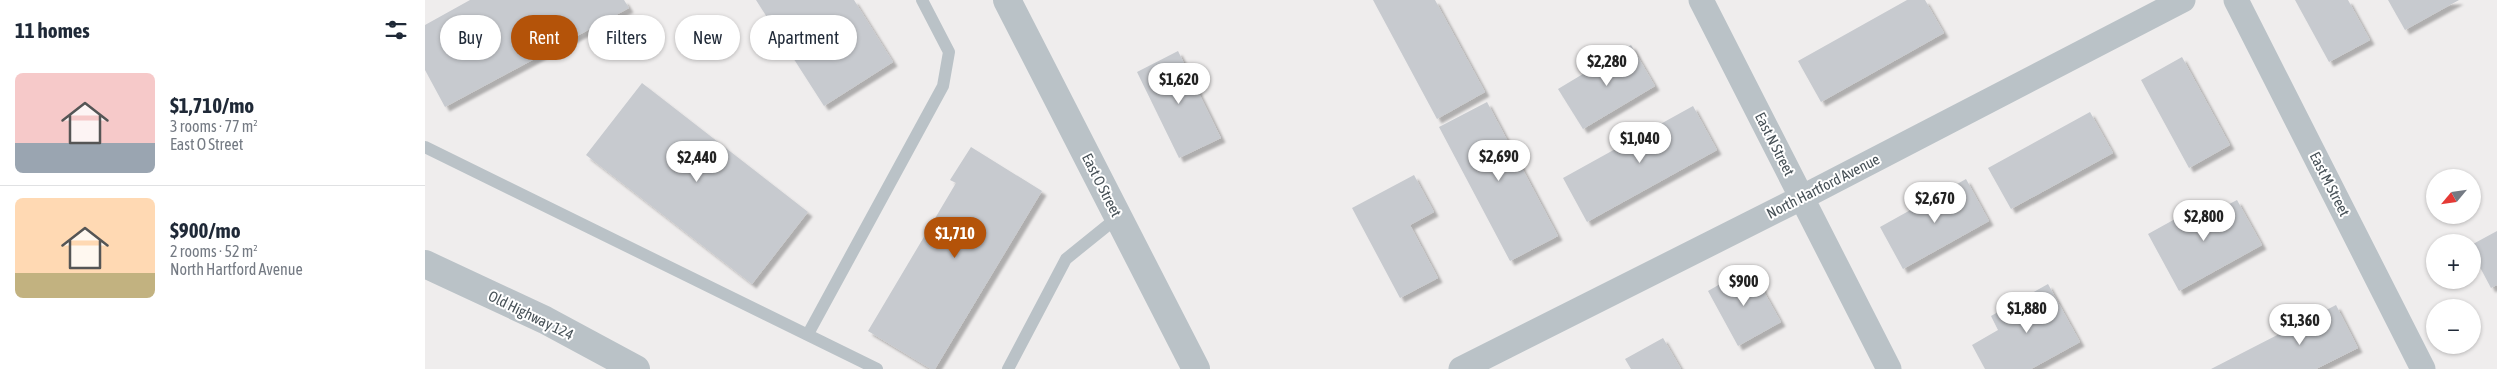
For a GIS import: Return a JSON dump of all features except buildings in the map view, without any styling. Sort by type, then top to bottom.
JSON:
[{"type":"street","name":"East O Street","points":[[1007,0],[1196,369]]},
{"type":"street","name":"East N Street","points":[[1701,0],[1889,369]]},
{"type":"street","name":"North Hartford Avenue","points":[[1461,369],[1803,197],[2183,0]]},
{"type":"street","name":"East M Street","points":[[2236,0],[2423,369]]},
{"type":"street","name":"Old Highway 124","points":[[425,264],[545,320],[635,369]]},
{"type":"lane","points":[[808,334],[943,86],[949,52],[922,0]]},
{"type":"lane","points":[[425,147],[877,369]]},
{"type":"lane","points":[[1008,369],[1066,259],[1118,217]]}]
